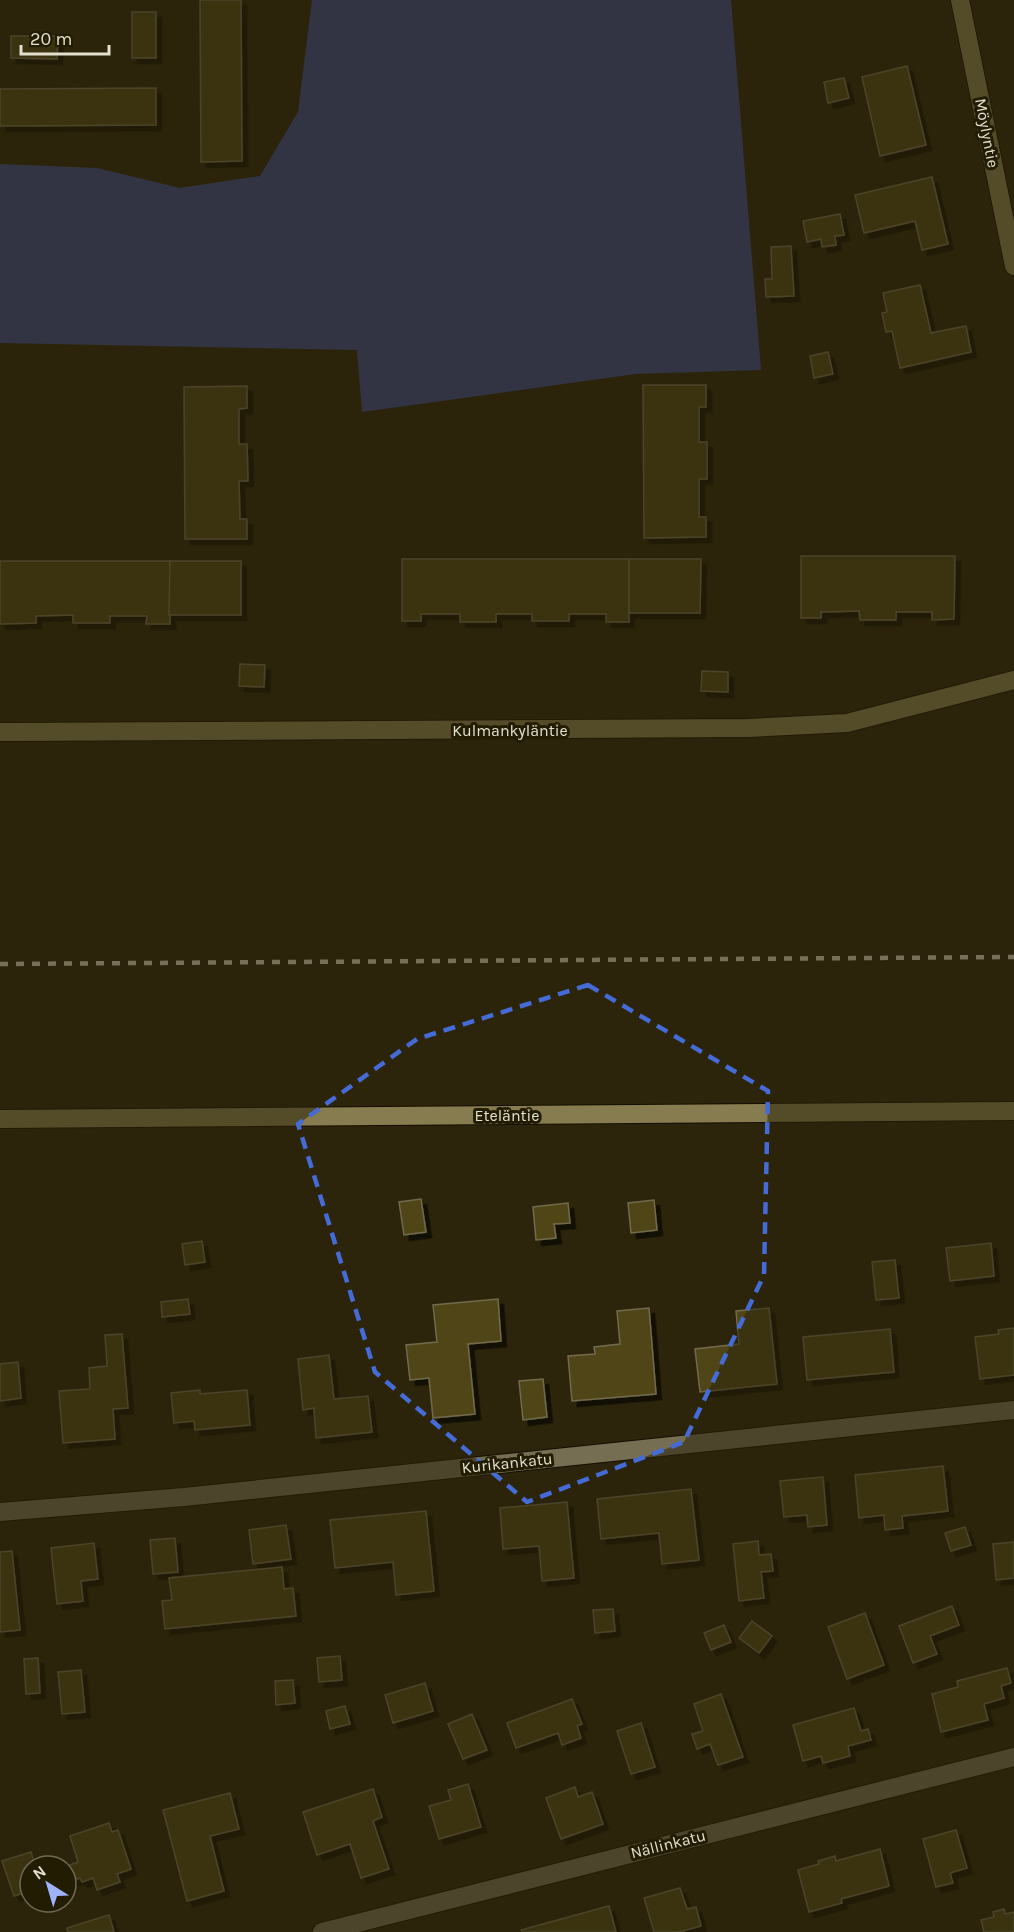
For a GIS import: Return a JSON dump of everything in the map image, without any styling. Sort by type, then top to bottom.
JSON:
[{"type":"street","name":"Möylyntie","points":[[960,0],[1014,266]]},
{"type":"street","name":"Kulmankyläntie","points":[[0,732],[737,729],[847,723],[1014,680]]},
{"type":"street","name":"Eteläntie","points":[[0,1119],[1014,1111]]},
{"type":"street","name":"Kurikankatu","points":[[0,1512],[184,1497],[1014,1410]]},
{"type":"street","name":"Nällinkatu","points":[[322,1932],[1014,1757]]},
{"type":"highlighted area","points":[[588,985],[768,1091],[764,1275],[684,1442],[527,1502],[375,1372],[298,1124],[417,1039]]},
{"type":"shaded area","points":[[312,0],[731,0],[761,370],[635,374],[362,412],[357,350],[0,343],[0,164],[97,168],[180,188],[260,176],[298,112]]},
{"type":"building","points":[[200,0],[241,0],[242,161],[201,162]]},
{"type":"building","points":[[132,12],[156,12],[156,58],[132,58]]},
{"type":"building","points":[[11,36],[58,36],[57,59],[11,58]]},
{"type":"building","points":[[907,66],[926,145],[880,156],[862,77]]},
{"type":"building","points":[[844,78],[849,98],[828,103],[824,82]]},
{"type":"building","points":[[156,88],[156,125],[0,126],[0,89]]},
{"type":"building","points":[[932,177],[948,244],[922,250],[915,221],[864,233],[855,195]]},
{"type":"building","points":[[840,214],[844,235],[835,236],[836,245],[822,247],[821,239],[807,242],[803,221]]},
{"type":"building","points":[[791,246],[794,296],[766,297],[765,279],[772,279],[771,247]]},
{"type":"building","points":[[920,285],[931,333],[966,326],[971,352],[900,368],[892,331],[886,332],[882,313],[887,312],[883,293]]},
{"type":"building","points":[[828,352],[833,374],[814,378],[810,356]]},
{"type":"building","points":[[643,385],[706,385],[706,407],[699,407],[699,442],[707,442],[707,479],[699,479],[699,517],[706,517],[706,537],[644,538]]},
{"type":"building","points":[[247,386],[247,408],[239,409],[239,444],[247,444],[248,481],[239,481],[240,519],[247,519],[247,539],[185,539],[184,387]]},
{"type":"building","points":[[801,556],[955,556],[954,619],[932,620],[932,612],[896,612],[896,620],[860,620],[859,611],[821,612],[821,618],[801,618]]},
{"type":"building","points":[[402,559],[629,559],[629,622],[606,622],[606,614],[569,614],[569,621],[532,621],[532,614],[496,614],[496,622],[460,622],[460,614],[421,614],[421,621],[402,621]]},
{"type":"building","points":[[629,559],[701,559],[700,613],[629,613]]},
{"type":"building","points":[[0,561],[170,561],[170,624],[146,624],[147,616],[110,616],[110,623],[73,623],[73,615],[36,616],[36,623],[0,624]]},
{"type":"building","points":[[170,561],[241,561],[241,615],[169,615]]},
{"type":"building","points":[[240,664],[265,665],[264,687],[239,686]]},
{"type":"building","points":[[702,671],[728,672],[728,692],[701,691]]},
{"type":"building","points":[[421,1199],[426,1232],[404,1235],[399,1202]]},
{"type":"building","points":[[654,1200],[657,1230],[631,1233],[628,1203]]},
{"type":"building","points":[[568,1203],[570,1223],[554,1224],[556,1238],[536,1240],[533,1207]]},
{"type":"building","points":[[202,1241],[205,1262],[185,1265],[182,1244]]},
{"type":"building","points":[[991,1243],[994,1276],[950,1281],[946,1248]]},
{"type":"building","points":[[895,1260],[899,1298],[876,1300],[872,1262]]},
{"type":"building","points":[[188,1299],[190,1314],[162,1317],[161,1302]]},
{"type":"building","points":[[498,1299],[501,1341],[468,1344],[475,1414],[433,1418],[429,1378],[410,1380],[406,1345],[437,1342],[433,1305]]},
{"type":"building","points":[[649,1308],[656,1394],[572,1401],[568,1356],[595,1354],[594,1347],[620,1344],[617,1311]]},
{"type":"building","points":[[769,1308],[777,1384],[700,1392],[695,1349],[739,1344],[736,1311]]},
{"type":"building","points":[[1014,1328],[1014,1375],[980,1379],[975,1337],[999,1334],[998,1330]]},
{"type":"building","points":[[890,1329],[894,1372],[807,1380],[803,1337]]},
{"type":"building","points":[[122,1334],[128,1408],[113,1409],[115,1439],[63,1443],[59,1391],[90,1389],[89,1368],[107,1366],[105,1335]]},
{"type":"building","points":[[329,1355],[334,1399],[368,1396],[372,1432],[316,1438],[314,1408],[303,1410],[298,1359]]},
{"type":"building","points":[[18,1362],[21,1398],[0,1401],[0,1364]]},
{"type":"building","points":[[543,1379],[547,1417],[523,1420],[519,1381]]},
{"type":"building","points":[[200,1390],[200,1394],[247,1390],[250,1425],[195,1430],[194,1421],[174,1423],[171,1393]]},
{"type":"building","points":[[943,1466],[948,1511],[902,1516],[903,1528],[885,1530],[884,1515],[859,1518],[855,1475]]},
{"type":"building","points":[[823,1477],[827,1525],[808,1527],[807,1515],[784,1517],[780,1481]]},
{"type":"building","points":[[691,1489],[699,1560],[662,1564],[659,1533],[601,1539],[597,1499]]},
{"type":"building","points":[[567,1502],[574,1578],[542,1581],[539,1546],[503,1549],[500,1508]]},
{"type":"building","points":[[426,1511],[434,1591],[396,1595],[393,1562],[335,1568],[330,1520]]},
{"type":"building","points":[[286,1525],[291,1559],[253,1564],[249,1530]]},
{"type":"building","points":[[965,1527],[971,1545],[951,1551],[945,1533]]},
{"type":"building","points":[[175,1538],[178,1572],[153,1574],[150,1540]]},
{"type":"building","points":[[758,1541],[759,1555],[771,1554],[773,1571],[761,1572],[764,1598],[739,1601],[733,1544]]},
{"type":"building","points":[[1014,1542],[1014,1578],[996,1580],[993,1544]]},
{"type":"building","points":[[94,1543],[98,1579],[81,1581],[83,1601],[57,1604],[51,1548]]},
{"type":"building","points":[[12,1551],[20,1630],[0,1632],[0,1552]]},
{"type":"building","points":[[282,1567],[284,1589],[293,1588],[296,1616],[165,1629],[162,1601],[172,1600],[169,1578]]},
{"type":"building","points":[[952,1606],[959,1625],[930,1636],[937,1654],[913,1663],[899,1626]]},
{"type":"building","points":[[613,1609],[615,1631],[595,1633],[593,1610]]},
{"type":"building","points":[[865,1613],[884,1665],[847,1679],[828,1627]]},
{"type":"building","points":[[752,1621],[772,1636],[759,1653],[739,1638]]},
{"type":"building","points":[[724,1625],[731,1642],[711,1650],[704,1633]]},
{"type":"building","points":[[340,1656],[342,1680],[319,1682],[317,1658]]},
{"type":"building","points":[[38,1658],[40,1693],[26,1694],[24,1659]]},
{"type":"building","points":[[1007,1668],[1011,1683],[1001,1686],[1004,1698],[984,1704],[988,1720],[941,1732],[932,1694],[958,1687],[957,1681]]},
{"type":"building","points":[[81,1670],[85,1712],[62,1714],[58,1672]]},
{"type":"building","points":[[293,1680],[295,1703],[276,1705],[275,1681]]},
{"type":"building","points":[[425,1683],[433,1711],[393,1723],[385,1695]]},
{"type":"building","points":[[721,1694],[743,1757],[718,1765],[710,1744],[697,1749],[692,1734],[703,1731],[694,1704]]},
{"type":"building","points":[[572,1699],[582,1724],[577,1726],[581,1738],[562,1745],[558,1733],[516,1748],[507,1723]]},
{"type":"building","points":[[345,1706],[350,1724],[330,1729],[326,1711]]},
{"type":"building","points":[[854,1708],[861,1731],[868,1729],[871,1740],[848,1746],[850,1756],[823,1763],[821,1756],[803,1761],[793,1725]]},
{"type":"building","points":[[472,1714],[487,1750],[463,1759],[448,1724]]},
{"type":"building","points":[[641,1723],[655,1767],[631,1774],[617,1731]]},
{"type":"building","points":[[468,1784],[481,1827],[439,1839],[429,1806],[451,1800],[448,1790]]},
{"type":"building","points":[[575,1787],[578,1797],[592,1792],[603,1824],[561,1839],[546,1798]]},
{"type":"building","points":[[373,1789],[382,1817],[373,1821],[389,1869],[361,1878],[350,1844],[317,1855],[303,1812]]},
{"type":"building","points":[[230,1793],[239,1829],[210,1836],[224,1891],[187,1901],[163,1810]]},
{"type":"building","points":[[109,1823],[112,1832],[118,1830],[131,1869],[117,1874],[120,1882],[97,1890],[93,1878],[82,1882],[80,1878],[78,1879],[78,1854],[76,1854],[70,1836]]},
{"type":"building","points":[[956,1830],[967,1868],[950,1873],[953,1883],[936,1887],[923,1839]]},
{"type":"building","points":[[880,1849],[889,1886],[841,1899],[842,1903],[809,1912],[798,1870],[819,1864],[818,1861],[835,1856],[836,1861]]},
{"type":"building","points":[[18,1856],[18,1895],[14,1896],[2,1861]]},
{"type":"building","points":[[680,1888],[687,1909],[696,1907],[701,1926],[679,1932],[654,1932],[644,1898]]},
{"type":"building","points":[[609,1906],[616,1932],[522,1932],[521,1930]]},
{"type":"building","points":[[1004,1909],[1005,1914],[1014,1912],[1014,1932],[984,1932],[981,1920],[994,1917],[993,1912]]},
{"type":"building","points":[[109,1915],[114,1932],[68,1932],[67,1928]]},
{"type":"railway","points":[[0,964],[1014,957]]}]
